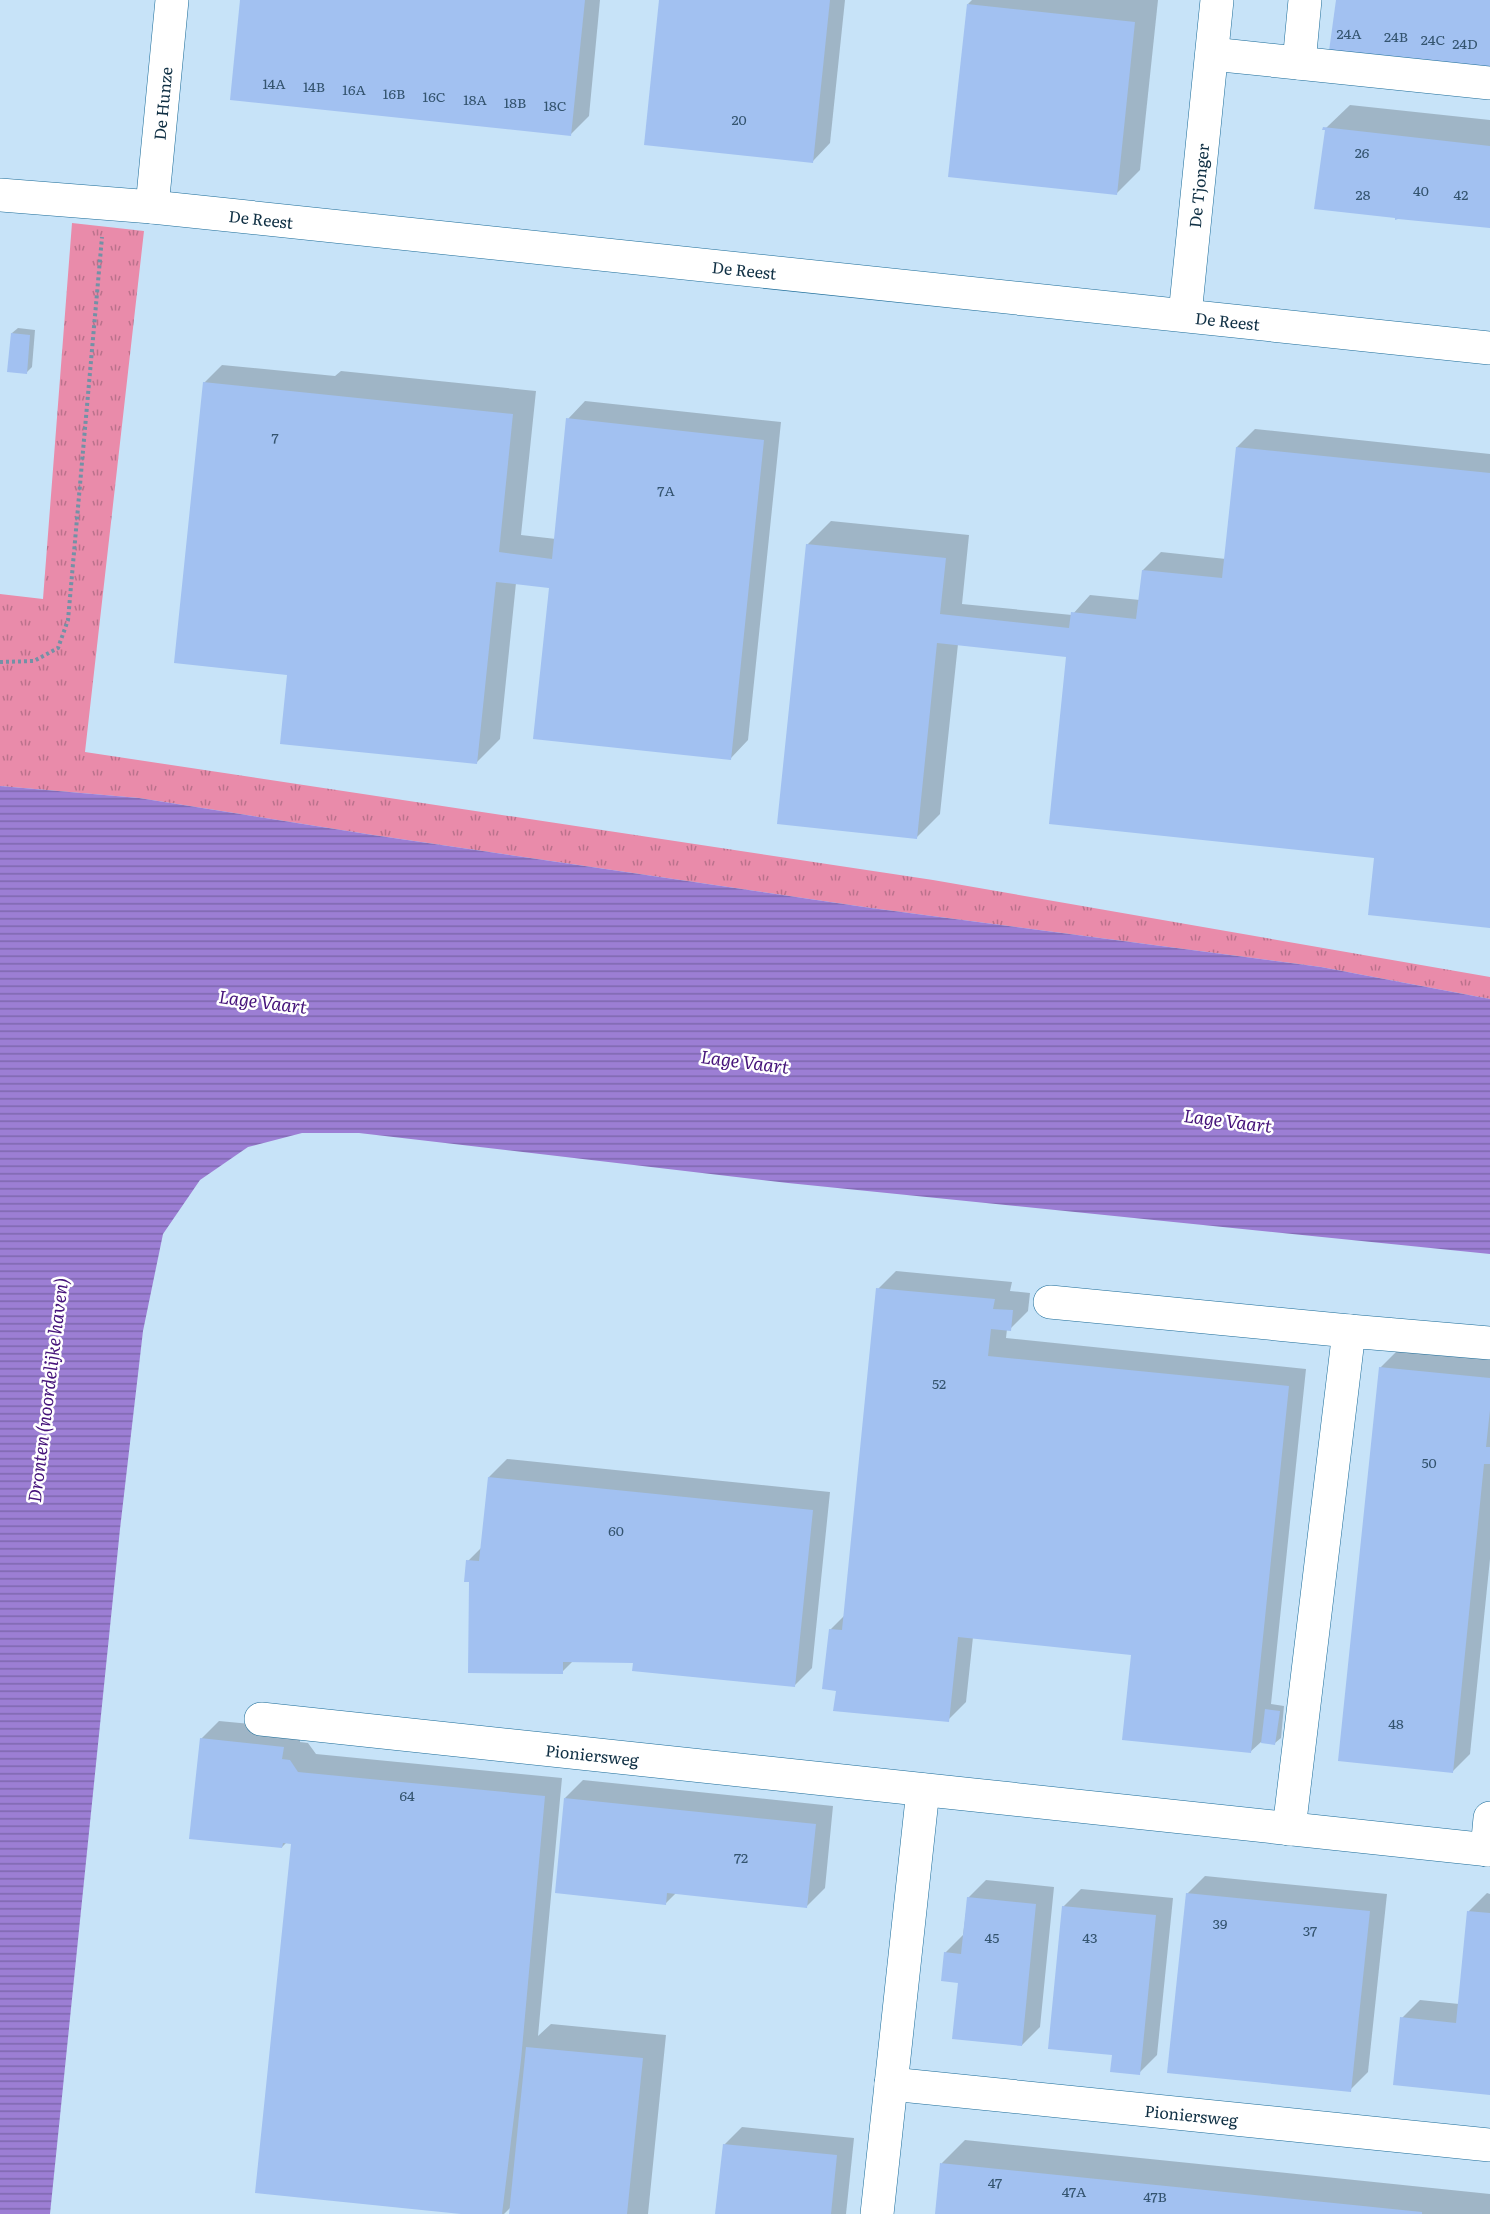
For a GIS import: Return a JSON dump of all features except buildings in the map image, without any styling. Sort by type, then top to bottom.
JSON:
[{"type":"street","name":"De Hunze","points":[[152,207],[172,0]]},
{"type":"street","name":"De Tjonger","points":[[1185,315],[1217,0]]},
{"type":"street","points":[[1299,63],[1305,0]]},
{"type":"street","points":[[1212,54],[1490,83]]},
{"type":"street","name":"De Reest","points":[[0,195],[152,207],[1490,348]]},
{"type":"street","points":[[1050,1302],[1490,1343]]},
{"type":"street","points":[[1289,1829],[1349,1331]]},
{"type":"street","name":"Pioniersweg","points":[[261,1719],[1488,1850]]},
{"type":"street","points":[[877,2214],[923,1790]]},
{"type":"street","points":[[1488,1850],[1490,1818]]},
{"type":"street","name":"Pioniersweg","points":[[891,2084],[1490,2145]]},
{"type":"path","points":[[0,662],[34,661],[58,648],[68,621],[105,203]]},
{"type":"green space","points":[[72,223],[144,231],[85,752],[933,880],[1490,977],[1490,999],[1321,967],[871,908],[373,835],[139,798],[0,786],[0,594],[43,599]]},
{"type":"water","points":[[0,786],[139,798],[373,835],[871,908],[1321,967],[1490,999],[1490,1254],[788,1183],[359,1133],[302,1133],[248,1147],[200,1180],[163,1234],[143,1331],[120,1529],[50,2214],[0,2214]]},
{"type":"water label","name":"Lage Vaart","points":[[263,1001]]},
{"type":"water label","name":"Lage Vaart","points":[[745,1061]]},
{"type":"water label","name":"Lage Vaart","points":[[1228,1120]]},
{"type":"water label","name":"Dronten (noordelijke haven)","points":[[47,1390]]}]
